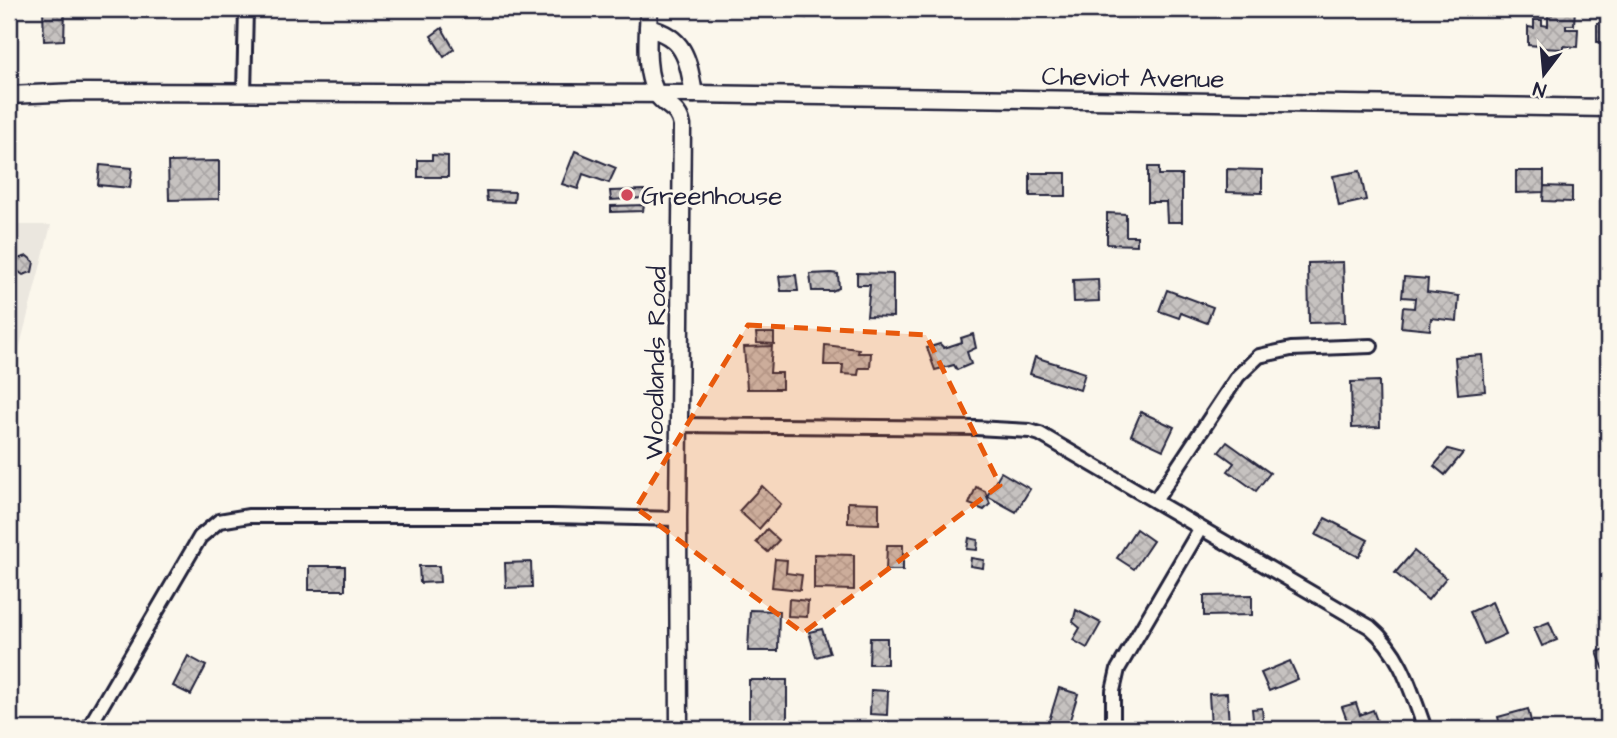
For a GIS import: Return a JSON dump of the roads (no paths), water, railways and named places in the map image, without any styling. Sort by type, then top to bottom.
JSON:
[{"type":"street","points":[[244,93],[246,9]]},
{"type":"street","name":"Woodlands Road","points":[[649,9],[648,59],[652,83],[657,94],[678,112],[682,125],[678,729]]},
{"type":"street","points":[[649,27],[669,35],[682,50],[689,65],[694,94]]},
{"type":"street","name":"Cheviot Avenue","points":[[9,95],[77,92],[694,94],[1608,108]]},
{"type":"street","points":[[1154,501],[1238,376],[1253,361],[1266,354],[1291,349],[1371,346]]},
{"type":"street","points":[[679,425],[976,428],[1030,431],[1051,439],[1370,627],[1385,640],[1404,669],[1425,729]]},
{"type":"street","points":[[88,729],[200,537],[219,521],[262,516],[678,519]]},
{"type":"street","points":[[1113,729],[1113,691],[1118,669],[1200,529]]},
{"type":"place","name":"Greenhouse","points":[[627,195]]}]
